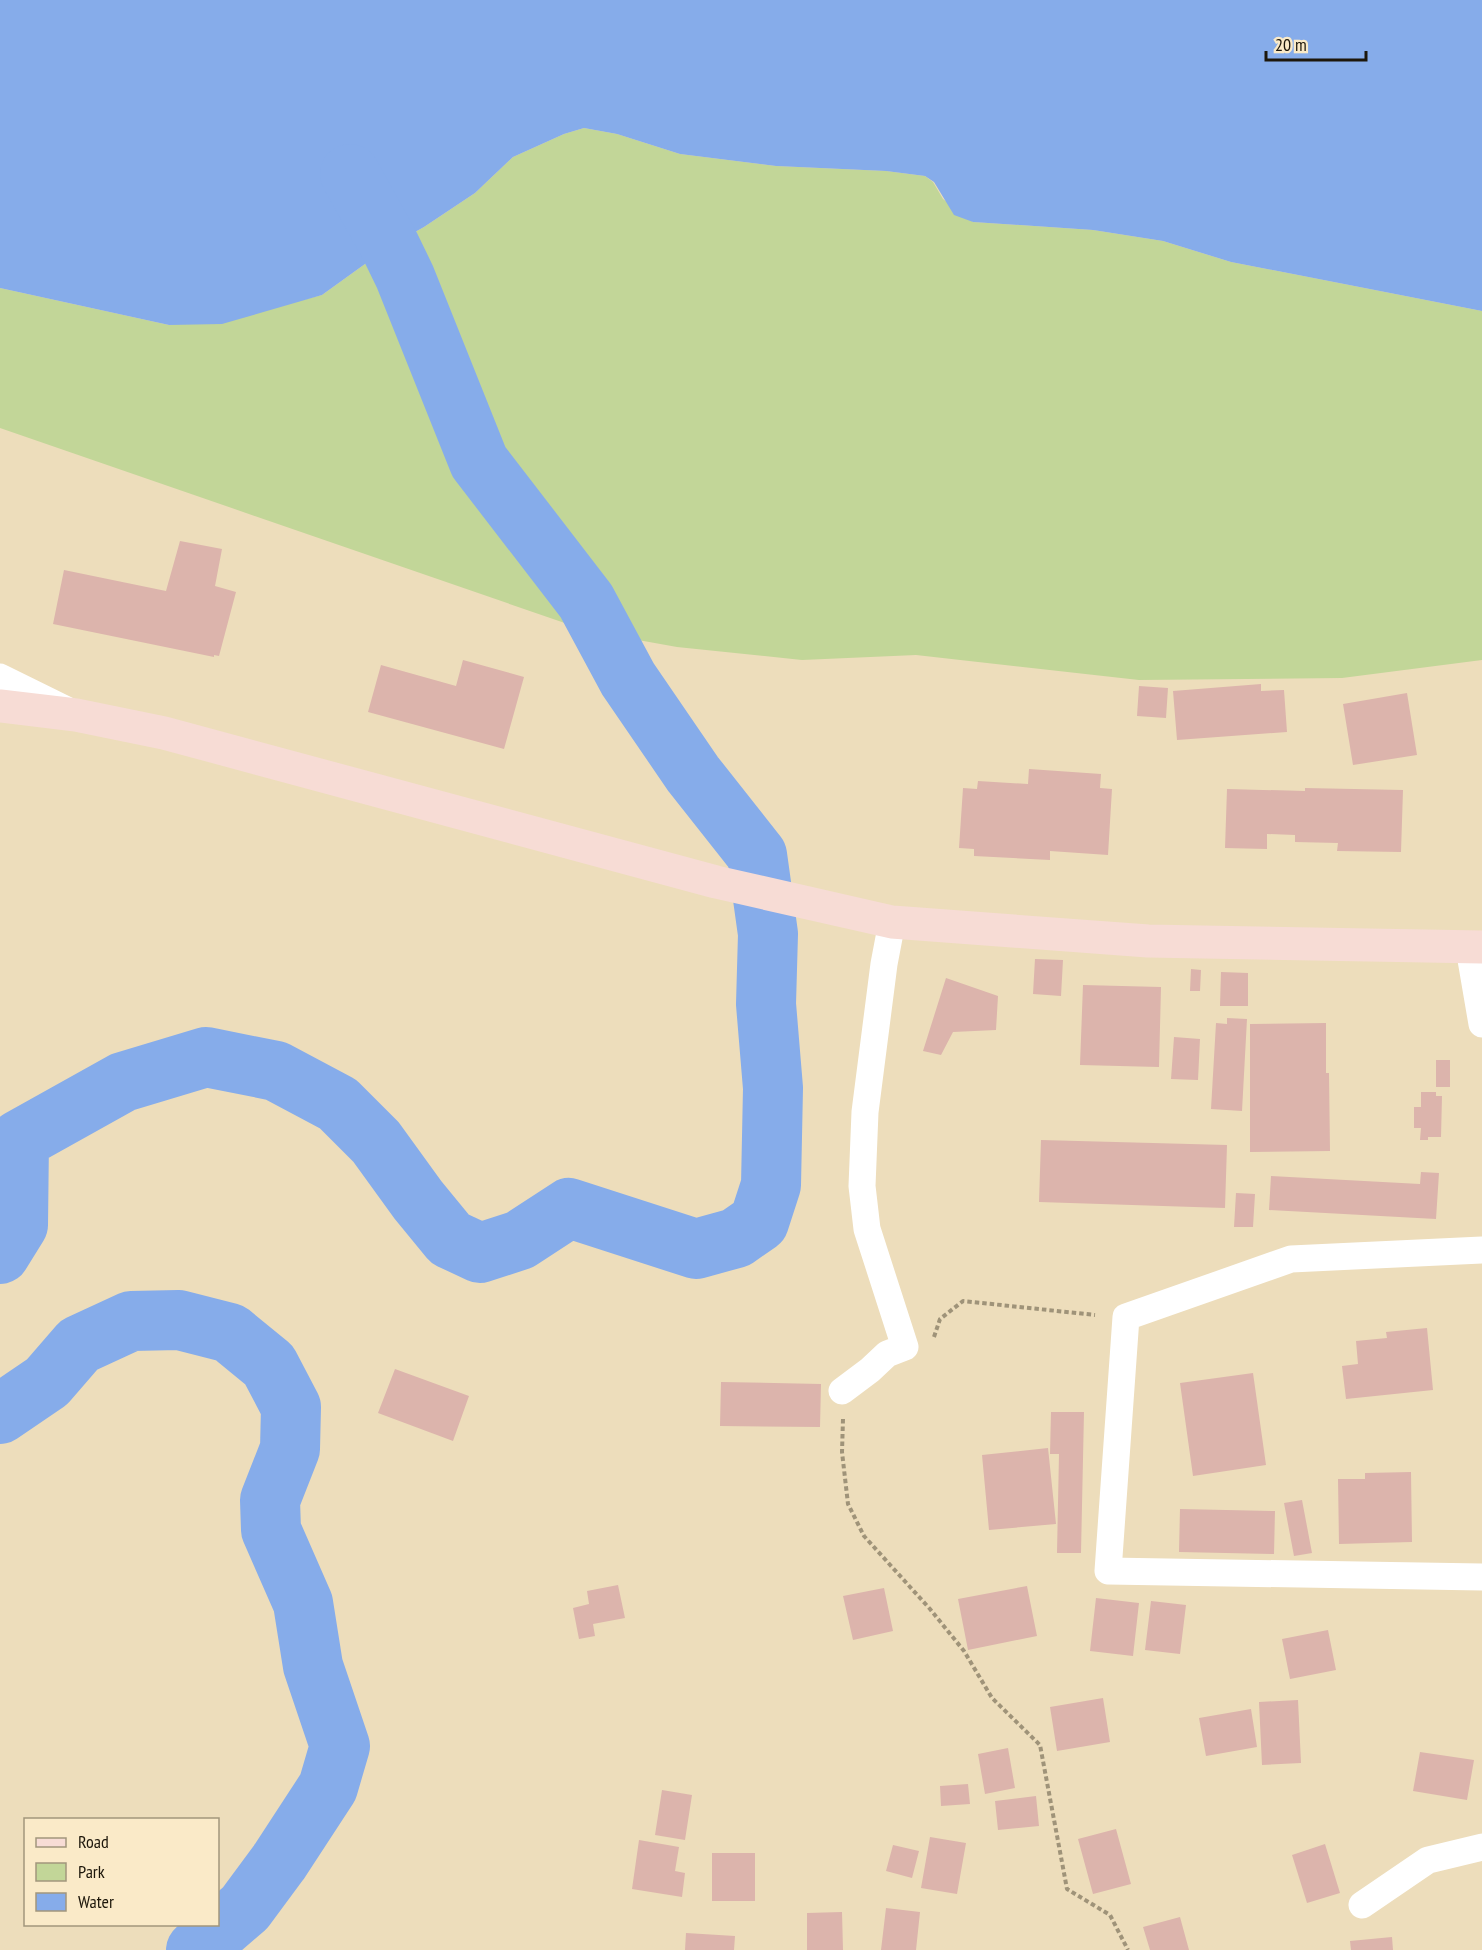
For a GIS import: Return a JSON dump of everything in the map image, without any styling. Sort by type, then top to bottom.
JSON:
[{"type":"main road","points":[[0,706],[76,715],[164,733],[716,882],[881,920],[1148,941],[1475,947]]},
{"type":"street","points":[[0,677],[76,715]]},
{"type":"street","points":[[842,1391],[887,1354],[905,1347],[867,1229],[862,1186],[865,1112],[884,964],[881,920]]},
{"type":"street","points":[[1475,947],[1482,1024]]},
{"type":"street","points":[[1482,1250],[1291,1259],[1126,1317],[1108,1571],[1482,1577]]},
{"type":"street","points":[[1362,1905],[1428,1860],[1482,1847]]},
{"type":"path","points":[[905,1347],[919,1350],[934,1337],[940,1319],[963,1301],[1126,1317]]},
{"type":"path","points":[[842,1391],[842,1452],[848,1504],[864,1536],[930,1609],[964,1651],[992,1698],[1040,1745],[1067,1889],[1110,1915],[1128,1950]]},
{"type":"green space","points":[[584,128],[617,134],[680,154],[776,166],[886,171],[925,176],[933,182],[943,199],[973,222],[1093,230],[1163,241],[1231,262],[1482,311],[1482,660],[1342,678],[1139,680],[916,655],[802,660],[677,647],[588,631],[0,428],[0,288],[169,325],[283,305],[322,295],[390,246],[424,227],[475,193],[513,157],[564,134]]},
{"type":"water","points":[[0,0],[1482,0],[1482,311],[1231,262],[1163,241],[1093,230],[973,222],[954,215],[934,182],[925,176],[886,171],[776,166],[680,154],[617,134],[584,128],[564,134],[513,157],[475,193],[424,227],[390,246],[322,295],[222,324],[169,325],[0,288]]},
{"type":"building","points":[[180,541],[222,549],[215,586],[236,592],[219,656],[214,655],[214,657],[53,624],[64,570],[166,591]]},
{"type":"building","points":[[463,660],[524,677],[504,749],[368,712],[381,665],[456,686]]},
{"type":"building","points":[[1261,684],[1261,691],[1284,690],[1287,732],[1177,740],[1173,691]]},
{"type":"building","points":[[1139,686],[1168,688],[1166,718],[1137,716]]},
{"type":"building","points":[[1407,693],[1417,755],[1353,765],[1343,704]]},
{"type":"building","points":[[1029,769],[1101,774],[1100,788],[1112,789],[1108,855],[1050,851],[1050,860],[974,856],[974,849],[959,848],[963,788],[977,789],[978,781],[1028,784]]},
{"type":"building","points":[[1305,788],[1403,790],[1401,852],[1337,851],[1338,843],[1295,842],[1295,835],[1267,834],[1267,849],[1225,848],[1227,789],[1305,791]]},
{"type":"building","points":[[1035,959],[1063,960],[1061,996],[1033,994]]},
{"type":"building","points":[[1191,969],[1201,970],[1200,991],[1190,991]]},
{"type":"building","points":[[1221,972],[1248,973],[1248,1006],[1220,1006]]},
{"type":"building","points":[[946,978],[998,996],[996,1030],[953,1032],[941,1055],[923,1051]]},
{"type":"building","points":[[1083,985],[1161,987],[1159,1067],[1080,1065]]},
{"type":"building","points":[[1227,1018],[1247,1019],[1242,1111],[1211,1109],[1216,1023],[1227,1024]]},
{"type":"building","points":[[1326,1023],[1330,1151],[1250,1152],[1250,1024]]},
{"type":"building","points":[[1174,1037],[1200,1039],[1198,1080],[1171,1079]]},
{"type":"building","points":[[1436,1060],[1450,1060],[1450,1087],[1436,1087]]},
{"type":"building","points":[[1421,1092],[1436,1092],[1436,1096],[1442,1096],[1441,1137],[1428,1137],[1428,1140],[1420,1140],[1421,1128],[1414,1128],[1414,1107],[1421,1107]]},
{"type":"building","points":[[1041,1140],[1227,1145],[1225,1208],[1039,1202]]},
{"type":"building","points":[[1421,1172],[1439,1173],[1436,1219],[1269,1210],[1271,1176],[1420,1184]]},
{"type":"building","points":[[1236,1193],[1255,1194],[1253,1227],[1234,1227]]},
{"type":"building","points":[[1427,1328],[1433,1390],[1346,1399],[1342,1366],[1358,1364],[1356,1341],[1387,1338],[1386,1332]]},
{"type":"building","points":[[395,1369],[469,1396],[453,1441],[378,1413]]},
{"type":"building","points":[[1253,1373],[1266,1465],[1193,1476],[1180,1383]]},
{"type":"building","points":[[721,1382],[821,1384],[820,1427],[720,1426]]},
{"type":"building","points":[[1051,1412],[1084,1412],[1081,1553],[1057,1553],[1059,1454],[1050,1454]]},
{"type":"building","points":[[1048,1448],[1056,1524],[989,1530],[982,1455]]},
{"type":"building","points":[[1411,1472],[1412,1542],[1339,1544],[1338,1479],[1365,1479],[1365,1473]]},
{"type":"building","points":[[1302,1500],[1312,1553],[1294,1556],[1284,1503]]},
{"type":"building","points":[[1180,1509],[1275,1511],[1274,1554],[1179,1552]]},
{"type":"building","points":[[618,1585],[625,1618],[593,1624],[595,1636],[579,1639],[573,1608],[589,1604],[587,1591]]},
{"type":"building","points":[[1027,1586],[1037,1636],[968,1650],[958,1599]]},
{"type":"building","points":[[884,1588],[893,1631],[853,1640],[843,1596]]},
{"type":"building","points":[[1096,1598],[1139,1603],[1133,1656],[1090,1651]]},
{"type":"building","points":[[1151,1601],[1186,1605],[1180,1654],[1145,1650]]},
{"type":"building","points":[[1328,1630],[1336,1670],[1290,1679],[1282,1639]]},
{"type":"building","points":[[1103,1698],[1110,1742],[1057,1751],[1050,1707]]},
{"type":"building","points":[[1298,1700],[1301,1763],[1262,1765],[1259,1702]]},
{"type":"building","points":[[1251,1709],[1257,1747],[1206,1756],[1199,1718]]},
{"type":"building","points":[[1008,1748],[1015,1788],[985,1794],[978,1754]]},
{"type":"building","points":[[1420,1752],[1474,1760],[1467,1800],[1413,1791]]},
{"type":"building","points":[[968,1784],[970,1804],[941,1806],[940,1786]]},
{"type":"building","points":[[662,1790],[692,1795],[685,1840],[655,1835]]},
{"type":"building","points":[[1036,1796],[1039,1826],[998,1830],[995,1801]]},
{"type":"building","points":[[1116,1829],[1131,1884],[1093,1894],[1078,1839]]},
{"type":"building","points":[[930,1837],[966,1843],[957,1894],[921,1888]]},
{"type":"building","points":[[639,1840],[679,1847],[675,1871],[685,1873],[682,1897],[632,1889]]},
{"type":"building","points":[[1325,1844],[1340,1893],[1307,1903],[1292,1855]]},
{"type":"building","points":[[893,1845],[919,1851],[912,1878],[886,1871]]},
{"type":"building","points":[[712,1853],[755,1853],[755,1901],[712,1901]]},
{"type":"building","points":[[886,1908],[920,1912],[916,1950],[881,1950]]},
{"type":"building","points":[[842,1912],[843,1950],[807,1950],[807,1913]]},
{"type":"building","points":[[1180,1917],[1189,1950],[1150,1950],[1143,1927]]},
{"type":"building","points":[[686,1933],[735,1936],[734,1950],[685,1950]]},
{"type":"building","points":[[1392,1937],[1393,1950],[1351,1950],[1350,1941]]},
{"type":"waterway","points":[[0,1254],[18,1225],[19,1140],[123,1082],[206,1057],[276,1071],[338,1104],[376,1142],[450,1239],[480,1253],[520,1240],[569,1208],[696,1249],[736,1238],[759,1222],[771,1185],[773,1088],[766,1004],[768,934],[757,855],[693,774],[628,679],[586,601],[479,462],[405,277],[350,174]]},
{"type":"waterway","points":[[0,1414],[47,1382],[79,1345],[131,1321],[179,1320],[230,1333],[269,1365],[291,1407],[290,1449],[270,1500],[271,1530],[303,1603],[313,1666],[340,1746],[328,1787],[279,1862],[245,1908],[196,1950]]}]
